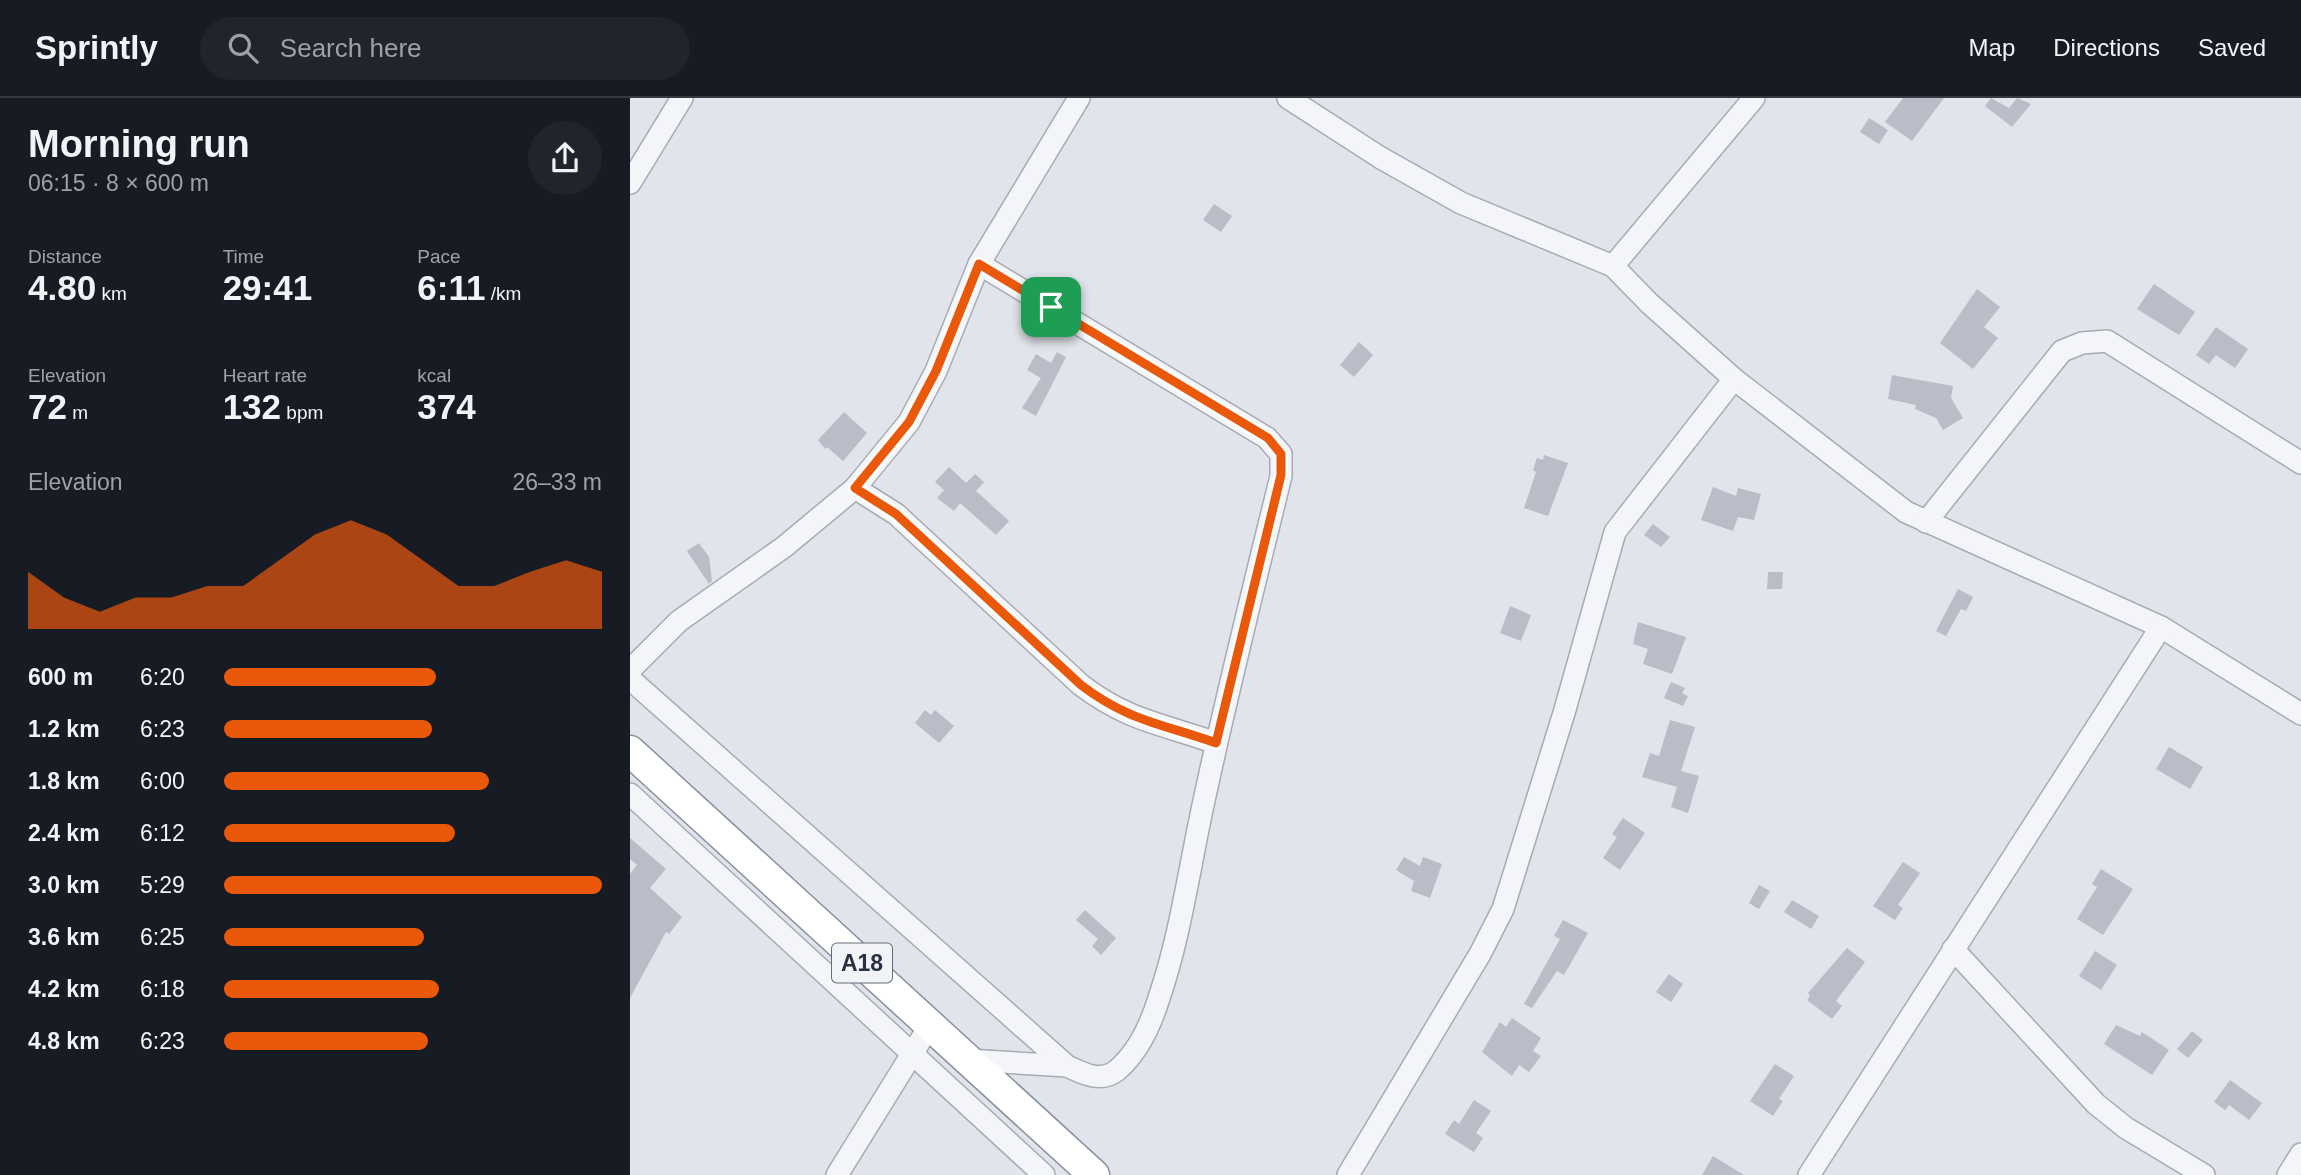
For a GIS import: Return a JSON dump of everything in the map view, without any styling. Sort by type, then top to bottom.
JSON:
[{"type":"highway","name":"A18","points":[[630,751],[1094,1175]]},
{"type":"street","points":[[630,183],[682,98]]},
{"type":"street","points":[[630,670],[679,621],[784,547],[855,488],[909,422],[936,371],[979,264],[1079,98]]},
{"type":"street","points":[[1289,98],[1381,158],[1461,202],[1613,266],[1649,303],[1734,379],[1906,512],[2161,627],[2301,714]]},
{"type":"street","points":[[1613,266],[1754,98]]},
{"type":"street","points":[[630,679],[1067,1066],[1087,1076],[1108,1075],[1127,1059],[1147,1030],[1169,964],[1216,743],[1281,475],[1281,454],[1268,438],[979,264]]},
{"type":"street","points":[[1926,522],[2062,351],[2082,343],[2107,341],[2301,463]]},
{"type":"street","points":[[1348,1175],[1475,963],[1503,909],[1564,713],[1615,532],[1734,379]]},
{"type":"street","points":[[855,488],[896,514],[1081,685],[1107,705],[1139,720],[1216,743]]},
{"type":"street","points":[[1810,1175],[2161,627]]},
{"type":"street","points":[[630,794],[1044,1175]]},
{"type":"street","points":[[1953,949],[2096,1104],[2126,1128],[2204,1175]]},
{"type":"street","points":[[836,1175],[930,1025]]},
{"type":"street","points":[[968,1060],[1067,1066]]},
{"type":"street","points":[[2288,1175],[2301,1154]]},
{"type":"building","points":[[1903,98],[1944,98],[1912,141],[1885,122]]},
{"type":"building","points":[[1991,98],[2009,108],[2017,98],[2031,104],[2012,127],[1985,106]]},
{"type":"building","points":[[1869,118],[1888,130],[1879,144],[1860,132]]},
{"type":"building","points":[[1214,204],[1232,216],[1221,232],[1203,220]]},
{"type":"building","points":[[2154,284],[2195,312],[2179,335],[2137,309]]},
{"type":"building","points":[[1977,289],[2000,307],[1984,327],[1998,338],[1973,369],[1940,343]]},
{"type":"building","points":[[2216,327],[2248,349],[2235,368],[2216,355],[2209,364],[2196,355]]},
{"type":"building","points":[[1359,342],[1373,355],[1354,377],[1340,365]]},
{"type":"building","points":[[1057,352],[1066,357],[1036,416],[1022,408],[1041,378],[1027,370],[1036,354],[1051,363]]},
{"type":"building","points":[[1892,375],[1953,386],[1951,398],[1963,418],[1943,430],[1936,418],[1915,409],[1916,405],[1888,399]]},
{"type":"building","points":[[844,412],[867,433],[843,461],[827,447],[825,449],[818,440]]},
{"type":"building","points":[[1544,455],[1568,463],[1548,516],[1524,508],[1536,472],[1533,470],[1537,458],[1543,460]]},
{"type":"building","points":[[949,467],[966,483],[975,474],[984,482],[976,491],[1009,521],[996,535],[960,503],[954,511],[937,498],[944,490],[935,482]]},
{"type":"building","points":[[1713,487],[1736,496],[1738,488],[1761,494],[1754,520],[1738,517],[1733,531],[1701,520]]},
{"type":"building","points":[[1653,524],[1670,537],[1661,547],[1644,535]]},
{"type":"building","points":[[699,543],[709,557],[712,581],[709,584],[687,551]]},
{"type":"building","points":[[1768,572],[1783,572],[1782,589],[1767,589]]},
{"type":"building","points":[[1958,589],[1973,597],[1966,611],[1961,609],[1946,636],[1936,631]]},
{"type":"building","points":[[1510,606],[1531,615],[1521,641],[1500,633]]},
{"type":"building","points":[[1638,622],[1686,637],[1672,674],[1643,664],[1648,649],[1633,644]]},
{"type":"building","points":[[1671,682],[1685,688],[1682,693],[1688,696],[1683,706],[1664,698]]},
{"type":"building","points":[[925,710],[931,715],[935,710],[954,726],[939,743],[915,723]]},
{"type":"building","points":[[1670,720],[1695,727],[1681,771],[1699,776],[1688,813],[1671,807],[1677,787],[1642,777],[1650,753],[1659,756]]},
{"type":"building","points":[[2169,747],[2203,767],[2190,789],[2156,769]]},
{"type":"building","points":[[1623,818],[1645,833],[1620,870],[1603,858],[1617,837],[1612,834]]},
{"type":"building","points":[[630,838],[666,869],[650,888],[682,917],[669,934],[666,932],[630,998],[630,874],[637,865],[630,859]]},
{"type":"building","points":[[1404,857],[1420,866],[1423,857],[1442,864],[1430,898],[1411,891],[1414,881],[1396,870]]},
{"type":"building","points":[[1903,862],[1920,873],[1898,905],[1903,908],[1895,920],[1873,906]]},
{"type":"building","points":[[2101,869],[2133,889],[2103,935],[2077,919],[2097,887],[2092,884]]},
{"type":"building","points":[[1759,885],[1770,891],[1759,909],[1749,903]]},
{"type":"building","points":[[1792,900],[1819,916],[1811,929],[1784,912]]},
{"type":"building","points":[[1085,910],[1116,938],[1101,955],[1092,946],[1098,939],[1076,920]]},
{"type":"building","points":[[1563,920],[1588,933],[1564,975],[1557,971],[1532,1008],[1524,1004],[1560,939],[1554,936]]},
{"type":"building","points":[[1847,948],[1865,962],[1836,1001],[1842,1006],[1832,1019],[1807,1000],[1810,996],[1808,993]]},
{"type":"building","points":[[2095,951],[2117,965],[2101,990],[2079,976]]},
{"type":"building","points":[[1669,974],[1683,984],[1671,1002],[1656,992]]},
{"type":"building","points":[[1512,1018],[1541,1038],[1533,1051],[1541,1056],[1529,1072],[1519,1065],[1512,1076],[1482,1052],[1500,1022],[1506,1027]]},
{"type":"building","points":[[2116,1025],[2140,1036],[2142,1032],[2169,1050],[2152,1075],[2104,1044]]},
{"type":"building","points":[[2192,1031],[2203,1040],[2188,1058],[2177,1049]]},
{"type":"building","points":[[1775,1064],[1794,1076],[1779,1099],[1783,1101],[1773,1116],[1750,1101]]},
{"type":"building","points":[[2230,1080],[2262,1103],[2249,1120],[2229,1105],[2225,1110],[2214,1102]]},
{"type":"building","points":[[1474,1100],[1491,1111],[1476,1133],[1483,1138],[1474,1152],[1445,1134],[1454,1120],[1459,1124]]},
{"type":"building","points":[[1713,1156],[1744,1175],[1702,1175]]},
{"type":"route","points":[[979,264],[1051,307],[1268,438],[1281,454],[1281,475],[1216,743],[1139,720],[1107,705],[1081,685],[896,514],[855,488],[909,422],[936,371],[979,264]]}]
